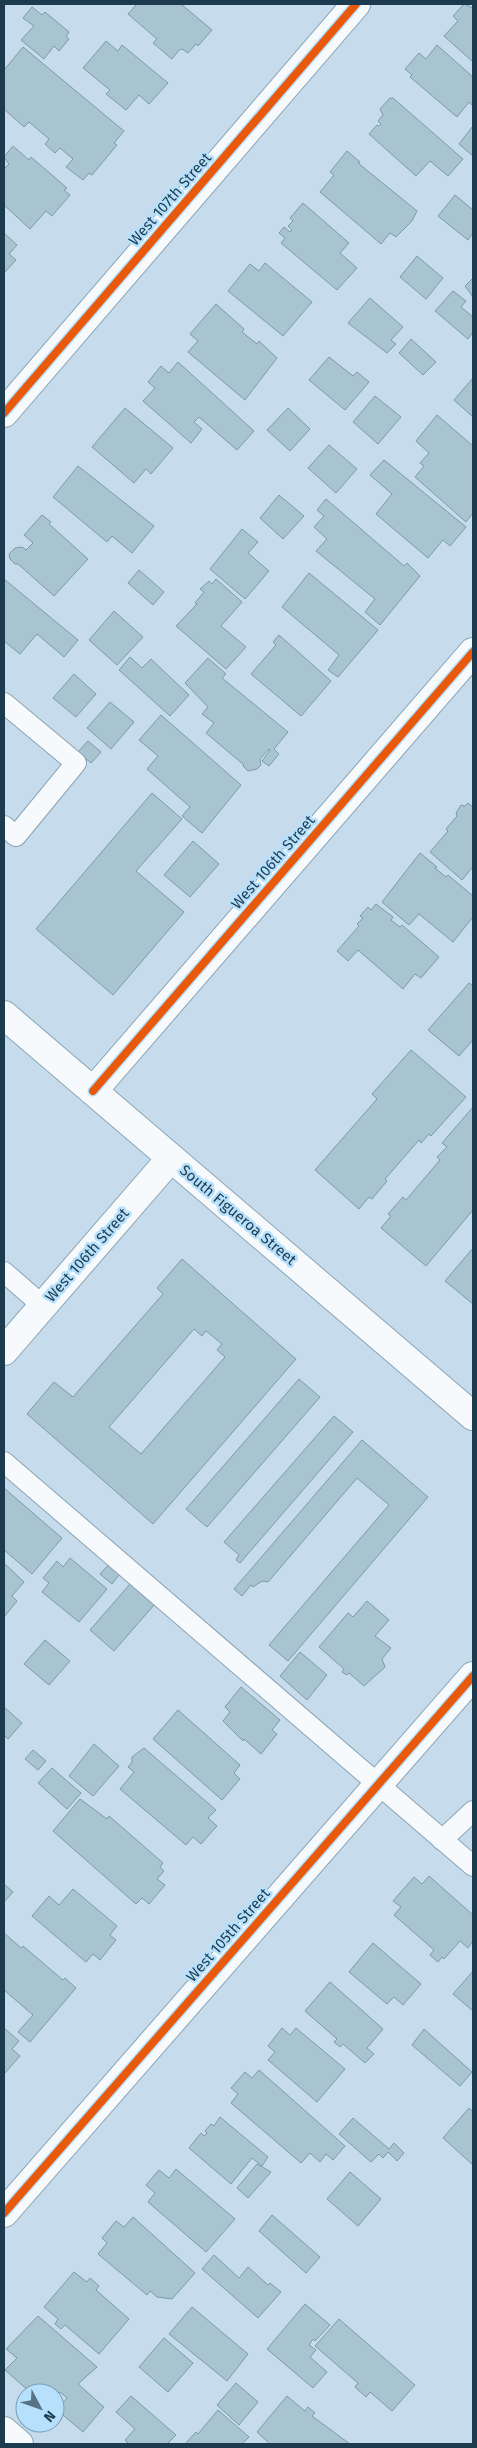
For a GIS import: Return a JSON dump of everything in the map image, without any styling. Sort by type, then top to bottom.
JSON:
[{"type":"street","name":"West 107th Street","points":[[4,413],[356,4]]},
{"type":"street","name":"West 106th Street","points":[[93,1091],[473,652]]},
{"type":"street","name":"South Figueroa Street","points":[[4,1016],[473,1416]]},
{"type":"street","name":"West 106th Street","points":[[4,1351],[171,1158]]},
{"type":"street","name":"West 105th Street","points":[[4,2213],[473,1676]]},
{"type":"street","points":[[4,2431],[19,2444]]},
{"type":"lane","points":[[4,703],[76,763],[16,836],[4,826]]},
{"type":"lane","points":[[4,1272],[42,1306]]},
{"type":"lane","points":[[4,1462],[376,1785],[473,1866]]},
{"type":"lane","points":[[442,1840],[473,1811]]},
{"type":"building","points":[[137,4],[181,4],[212,30],[198,46],[196,44],[188,53],[182,49],[179,50],[172,59],[153,43],[157,39],[128,14]]},
{"type":"building","points":[[464,4],[473,8],[473,62],[444,36],[458,21],[453,16]]},
{"type":"building","points":[[32,7],[42,15],[45,12],[69,32],[66,37],[69,39],[59,51],[54,46],[44,59],[21,40],[34,26],[23,18]]},
{"type":"building","points":[[106,41],[118,51],[122,45],[168,83],[149,104],[139,95],[126,110],[106,94],[110,90],[83,68]]},
{"type":"building","points":[[437,45],[473,77],[473,106],[469,102],[457,117],[410,77],[412,75],[405,69],[419,53],[426,59]]},
{"type":"building","points":[[23,47],[124,131],[114,143],[117,145],[92,175],[89,173],[83,180],[66,167],[73,159],[60,148],[55,153],[45,144],[49,139],[29,122],[24,127],[4,109],[4,70]]},
{"type":"building","points":[[390,98],[393,98],[463,159],[448,176],[430,161],[416,176],[369,134],[377,125],[381,124],[378,121],[383,115],[380,109]]},
{"type":"building","points":[[473,128],[473,156],[459,144]]},
{"type":"building","points":[[13,146],[29,160],[31,157],[67,188],[64,190],[70,195],[52,216],[46,211],[30,229],[4,205],[4,167],[9,164],[4,157]]},
{"type":"building","points":[[347,151],[360,162],[358,163],[417,211],[412,221],[396,237],[390,233],[381,244],[320,192],[334,175],[330,172]]},
{"type":"building","points":[[455,195],[473,210],[473,233],[468,240],[438,216]]},
{"type":"building","points":[[303,203],[349,243],[340,253],[357,268],[337,290],[281,243],[285,238],[279,233],[284,227],[290,232],[292,230],[288,226],[293,221],[290,218]]},
{"type":"building","points":[[4,233],[17,245],[9,254],[16,260],[4,273]]},
{"type":"building","points":[[417,256],[443,278],[426,299],[400,277]]},
{"type":"building","points":[[265,263],[312,302],[283,336],[228,291],[250,264],[259,271]]},
{"type":"building","points":[[473,278],[473,297],[465,286]]},
{"type":"building","points":[[453,291],[466,301],[461,307],[473,317],[473,332],[468,339],[435,311]]},
{"type":"building","points":[[370,298],[403,327],[391,340],[396,344],[387,353],[348,323]]},
{"type":"building","points":[[216,304],[244,329],[242,332],[257,344],[259,341],[277,358],[245,400],[188,352],[198,341],[190,334]]},
{"type":"building","points":[[411,339],[436,362],[423,375],[399,353]]},
{"type":"building","points":[[329,357],[353,376],[357,372],[369,382],[345,410],[309,380]]},
{"type":"building","points":[[178,362],[254,431],[237,450],[199,417],[194,422],[202,429],[191,443],[143,401],[155,388],[148,382],[161,366],[169,373]]},
{"type":"building","points":[[473,378],[473,417],[454,400]]},
{"type":"building","points":[[375,396],[401,417],[378,444],[353,422]]},
{"type":"building","points":[[125,408],[173,448],[151,474],[146,469],[134,483],[92,447]]},
{"type":"building","points":[[288,408],[310,429],[290,451],[267,430]]},
{"type":"building","points":[[437,415],[473,446],[473,513],[466,522],[415,477],[424,466],[420,463],[429,453],[416,441]]},
{"type":"building","points":[[329,445],[357,469],[336,493],[308,468]]},
{"type":"building","points":[[384,460],[466,527],[450,546],[443,540],[428,558],[376,514],[392,494],[370,475]]},
{"type":"building","points":[[78,466],[154,526],[132,553],[112,536],[107,542],[53,497]]},
{"type":"building","points":[[279,495],[304,516],[283,539],[260,518]]},
{"type":"building","points":[[326,499],[404,566],[407,563],[420,576],[380,625],[365,612],[375,599],[316,551],[327,539],[314,527],[324,516],[317,510]]},
{"type":"building","points":[[42,515],[51,522],[49,524],[88,559],[54,596],[18,564],[15,564],[10,559],[9,554],[15,548],[22,547],[26,550],[33,543],[24,535]]},
{"type":"building","points":[[242,529],[258,542],[248,553],[269,571],[245,599],[210,569]]},
{"type":"building","points":[[139,570],[164,592],[153,605],[128,583]]},
{"type":"building","points":[[309,573],[378,630],[338,677],[328,670],[339,655],[282,607]]},
{"type":"building","points":[[4,579],[78,640],[64,657],[37,634],[20,654],[4,641]]},
{"type":"building","points":[[216,579],[242,602],[221,626],[246,647],[226,669],[176,626],[197,604],[195,603],[204,592],[200,589],[209,581],[212,584]]},
{"type":"building","points":[[114,611],[143,637],[117,665],[89,640]]},
{"type":"building","points":[[279,635],[331,681],[301,716],[251,674],[276,645],[273,642]]},
{"type":"building","points":[[130,657],[142,668],[151,659],[189,695],[170,716],[119,670]]},
{"type":"building","points":[[208,658],[226,674],[222,678],[288,732],[274,749],[279,754],[269,766],[262,761],[269,749],[260,759],[261,765],[257,769],[248,771],[244,765],[206,733],[214,723],[202,714],[208,707],[185,683]]},
{"type":"building","points":[[74,674],[96,694],[76,717],[53,698]]},
{"type":"building","points":[[110,702],[134,722],[111,749],[87,728]]},
{"type":"building","points":[[161,715],[241,785],[202,833],[182,816],[190,807],[147,769],[158,756],[139,740]]},
{"type":"building","points":[[88,741],[101,752],[91,763],[78,752]]},
{"type":"building","points":[[152,793],[182,819],[136,871],[184,912],[113,995],[36,929]]},
{"type":"building","points":[[468,803],[473,807],[473,870],[472,868],[462,880],[430,852],[448,831],[446,829],[457,816],[456,813],[461,805],[465,806]]},
{"type":"building","points":[[193,841],[219,864],[190,897],[164,875]]},
{"type":"building","points":[[420,853],[446,877],[448,875],[473,896],[473,917],[453,942],[419,914],[409,925],[382,902]]},
{"type":"building","points":[[376,904],[393,917],[391,920],[400,927],[402,925],[439,957],[421,978],[415,974],[403,989],[358,950],[348,961],[337,951],[359,926],[357,924],[363,918],[360,916],[368,907],[371,910]]},
{"type":"building","points":[[469,983],[473,986],[473,1040],[459,1056],[428,1030]]},
{"type":"building","points":[[411,1050],[466,1097],[431,1136],[429,1134],[421,1143],[419,1140],[385,1179],[387,1181],[372,1199],[369,1197],[359,1209],[315,1170],[377,1099],[372,1094]]},
{"type":"building","points":[[473,1107],[473,1210],[426,1266],[381,1228],[391,1216],[388,1214],[403,1197],[406,1200],[440,1160],[437,1157],[447,1147],[442,1143]]},
{"type":"building","points":[[473,1248],[473,1304],[445,1281]]},
{"type":"building","points":[[182,1259],[296,1359],[153,1524],[27,1414],[54,1382],[73,1397],[163,1294],[157,1288]],"holes":[[[194,1329],[202,1336],[206,1331],[222,1344],[217,1350],[225,1357],[141,1454],[109,1427]]]},
{"type":"building","points":[[299,1379],[320,1397],[207,1527],[186,1509]]},
{"type":"building","points":[[334,1416],[353,1432],[240,1563],[236,1560],[239,1555],[224,1542]]},
{"type":"building","points":[[362,1440],[428,1497],[288,1661],[269,1645],[389,1505],[357,1478],[268,1582],[262,1581],[253,1587],[251,1585],[242,1596],[234,1589]]},
{"type":"building","points":[[4,1488],[62,1538],[32,1574],[4,1550]]},
{"type":"building","points":[[70,1558],[107,1589],[79,1622],[42,1592],[49,1583],[43,1578],[57,1561],[63,1567]]},
{"type":"building","points":[[111,1562],[122,1571],[112,1584],[100,1574]]},
{"type":"building","points":[[4,1563],[24,1582],[12,1596],[17,1601],[4,1617]]},
{"type":"building","points":[[130,1584],[154,1605],[114,1651],[90,1630]]},
{"type":"building","points":[[367,1601],[389,1620],[375,1636],[391,1648],[382,1659],[385,1667],[364,1686],[349,1673],[347,1675],[342,1672],[344,1669],[319,1647],[348,1613],[353,1617]]},
{"type":"building","points":[[45,1640],[70,1661],[49,1685],[24,1664]]},
{"type":"building","points":[[300,1652],[327,1675],[307,1700],[280,1676]]},
{"type":"building","points":[[241,1687],[280,1720],[272,1730],[277,1734],[261,1754],[244,1739],[243,1741],[223,1721],[230,1712],[225,1707]]},
{"type":"building","points":[[4,1707],[22,1723],[8,1739],[4,1735]]},
{"type":"building","points":[[178,1710],[240,1765],[234,1773],[240,1779],[222,1800],[153,1739]]},
{"type":"building","points":[[94,1744],[119,1766],[93,1796],[69,1776]]},
{"type":"building","points":[[144,1748],[216,1810],[208,1818],[217,1826],[201,1844],[193,1837],[186,1845],[120,1789],[134,1772],[128,1767],[132,1762],[132,1757]]},
{"type":"building","points":[[33,1750],[46,1761],[38,1770],[25,1759]]},
{"type":"building","points":[[52,1768],[81,1793],[67,1809],[38,1783]]},
{"type":"building","points":[[80,1799],[107,1819],[109,1816],[163,1863],[160,1867],[164,1871],[157,1879],[165,1885],[149,1904],[142,1898],[136,1904],[53,1831]]},
{"type":"building","points":[[429,1876],[473,1915],[473,1941],[468,1948],[460,1941],[444,1959],[442,1957],[438,1962],[430,1955],[434,1950],[394,1915],[401,1907],[393,1901],[414,1877],[422,1884]]},
{"type":"building","points":[[4,1884],[13,1892],[4,1902]]},
{"type":"building","points":[[73,1889],[117,1926],[110,1935],[116,1940],[100,1960],[93,1954],[86,1962],[32,1916],[49,1896],[59,1905]]},
{"type":"building","points":[[4,1933],[21,1948],[23,1946],[63,1980],[65,1978],[76,1988],[30,2042],[18,2032],[33,2015],[4,1990]]},
{"type":"building","points":[[373,1943],[421,1984],[403,2005],[394,1997],[387,2004],[349,1972]]},
{"type":"building","points":[[473,1971],[473,2011],[453,1994]]},
{"type":"building","points":[[330,1982],[383,2029],[367,2048],[374,2054],[365,2063],[343,2044],[340,2047],[334,2042],[337,2039],[305,2011]]},
{"type":"building","points":[[4,2028],[19,2041],[12,2049],[20,2056],[4,2074]]},
{"type":"building","points":[[282,2028],[290,2035],[296,2028],[345,2069],[317,2102],[268,2060],[275,2052],[268,2046]]},
{"type":"building","points":[[424,2029],[472,2072],[460,2086],[412,2045]]},
{"type":"building","points":[[259,2070],[345,2146],[333,2160],[326,2154],[320,2162],[310,2153],[301,2163],[231,2103],[238,2094],[231,2088],[245,2072],[252,2078]]},
{"type":"building","points":[[469,2108],[473,2112],[473,2165],[443,2138]]},
{"type":"building","points":[[220,2117],[268,2157],[262,2166],[252,2158],[231,2184],[189,2148],[201,2133],[204,2136],[207,2133],[205,2131],[211,2124],[214,2126]]},
{"type":"building","points":[[353,2118],[389,2149],[394,2143],[404,2153],[397,2161],[388,2152],[383,2158],[379,2154],[371,2162],[339,2134]]},
{"type":"building","points":[[257,2164],[271,2172],[248,2198],[237,2188]]},
{"type":"building","points":[[176,2169],[235,2219],[206,2252],[148,2202],[155,2193],[146,2185],[159,2170],[169,2178]]},
{"type":"building","points":[[350,2172],[381,2199],[358,2226],[327,2199]]},
{"type":"building","points":[[272,2215],[320,2257],[306,2273],[259,2231]]},
{"type":"building","points":[[133,2217],[195,2273],[172,2299],[157,2297],[150,2291],[147,2295],[98,2254],[107,2243],[102,2238],[116,2221],[124,2227]]},
{"type":"building","points":[[214,2255],[239,2278],[248,2267],[268,2285],[270,2283],[281,2292],[258,2318],[202,2269]]},
{"type":"building","points":[[74,2272],[87,2282],[90,2278],[99,2286],[96,2290],[129,2319],[99,2354],[65,2325],[61,2329],[55,2324],[58,2319],[44,2307]]},
{"type":"building","points":[[305,2304],[330,2325],[315,2341],[313,2339],[309,2345],[316,2350],[310,2357],[327,2372],[313,2388],[267,2349]]},
{"type":"building","points":[[192,2307],[248,2354],[227,2381],[169,2334]]},
{"type":"building","points":[[38,2316],[97,2367],[78,2384],[104,2407],[83,2432],[65,2417],[65,2400],[67,2398],[65,2396],[65,2383],[20,2383],[5,2370],[17,2358],[6,2349]]},
{"type":"building","points":[[339,2319],[415,2385],[392,2411],[370,2392],[366,2397],[355,2387],[358,2383],[315,2346]]},
{"type":"building","points":[[164,2338],[193,2363],[168,2392],[139,2367]]},
{"type":"building","points":[[236,2383],[258,2402],[239,2425],[217,2405]]},
{"type":"building","points":[[131,2396],[176,2435],[167,2444],[129,2444],[125,2440],[135,2429],[116,2412]]},
{"type":"building","points":[[287,2396],[305,2411],[308,2407],[315,2413],[312,2416],[350,2444],[270,2444],[257,2432]]},
{"type":"building","points":[[218,2410],[249,2437],[242,2444],[185,2444],[196,2432],[198,2434]]},
{"type":"cycle path","points":[[4,413],[356,4]]},
{"type":"cycle path","points":[[93,1091],[473,652]]},
{"type":"cycle path","points":[[4,2213],[473,1676]]}]
